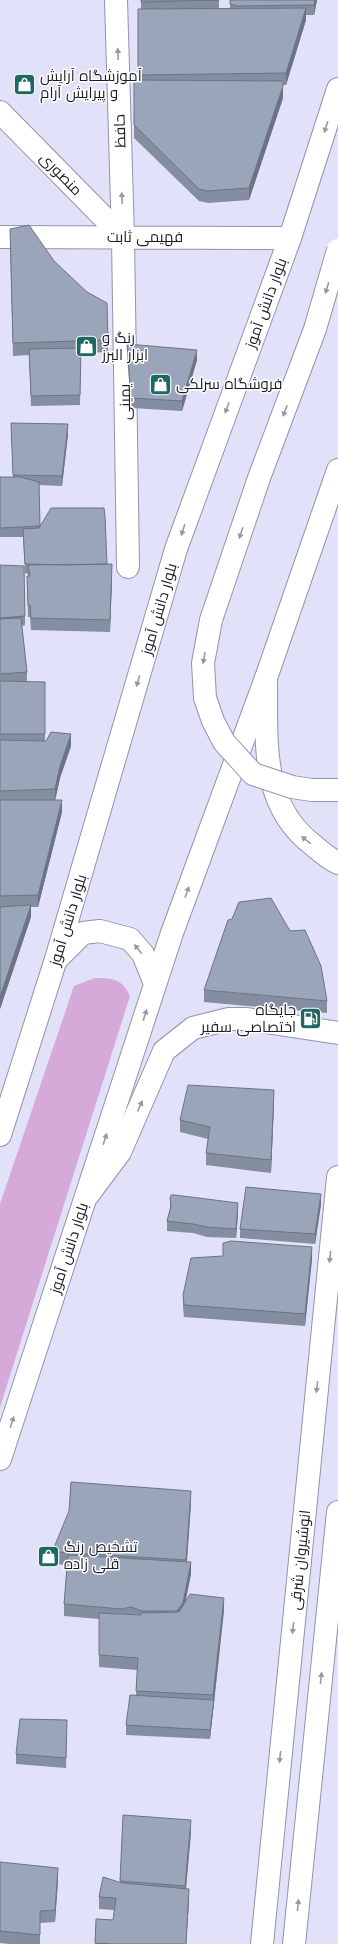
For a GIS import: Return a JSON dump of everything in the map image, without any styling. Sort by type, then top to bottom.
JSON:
[{"type":"main road","name":"حافظ","points":[[116,0],[123,237]]},
{"type":"main road","name":"بلوار دانش آموز","points":[[1,1129],[56,960],[176,549],[290,238],[338,89]]},
{"type":"main road","name":"منصوری","points":[[0,112],[123,237]]},
{"type":"main road","name":"فهیمی ثابت","points":[[0,237],[290,238]]},
{"type":"main road","name":"یمینی","points":[[123,237],[128,567]]},
{"type":"main road","points":[[338,250],[314,329],[259,478],[212,620],[203,663],[205,698],[213,721],[224,742],[253,774],[292,787],[312,790],[338,790]]},
{"type":"main road","name":"بلوار دانش آموز","points":[[0,1460],[172,933],[266,678],[338,470]]},
{"type":"main road","points":[[266,678],[268,761],[279,805],[300,836],[338,863]]},
{"type":"main road","points":[[56,960],[84,933],[100,931],[130,939],[142,954],[155,984]]},
{"type":"main road","points":[[84,1200],[120,1152],[164,1051],[193,1028],[229,1019],[247,1019],[338,1033]]},
{"type":"main road","name":"انوشیروان شرقی","points":[[262,1944],[338,1177]]},
{"type":"main road","points":[[294,1944],[338,1512]]},
{"type":"main road","points":[[286,1701],[319,1703]]},
{"type":"shaded area","points":[[95,978],[112,979],[120,983],[124,986],[130,996],[0,1407],[0,1204],[74,986]]},
{"type":"building","points":[[141,0],[219,0],[141,2]]},
{"type":"building","points":[[230,0],[315,0],[314,5],[237,6],[230,4]]},
{"type":"building","points":[[306,8],[286,73],[140,75],[138,73],[138,9]]},
{"type":"building","points":[[134,80],[283,81],[283,86],[249,188],[208,191],[199,189],[134,125]]},
{"type":"building","points":[[29,225],[54,261],[87,292],[107,303],[108,340],[13,343],[10,229]]},
{"type":"building","name":"فروشگاه سرلکی","points":[[127,344],[197,350],[182,401],[131,398]]},
{"type":"building","points":[[81,348],[80,395],[31,396],[29,349]]},
{"type":"building","points":[[11,423],[68,424],[62,476],[13,475]]},
{"type":"building","points":[[0,477],[20,477],[39,482],[40,526],[0,528]]},
{"type":"building","points":[[51,508],[104,508],[107,564],[25,564],[23,529],[39,528]]},
{"type":"building","points":[[112,564],[110,620],[31,618],[30,605],[28,605],[27,576],[30,576],[28,565]]},
{"type":"building","points":[[0,565],[24,566],[25,616],[0,618]]},
{"type":"building","points":[[21,618],[27,672],[0,674],[0,619]]},
{"type":"building","points":[[0,681],[45,682],[45,734],[0,734]]},
{"type":"building","points":[[51,732],[71,734],[60,766],[55,789],[0,791],[0,740],[46,741]]},
{"type":"building","points":[[0,800],[62,800],[38,895],[0,896]]},
{"type":"building","points":[[271,898],[290,931],[305,930],[321,966],[327,1001],[204,990],[228,920],[232,919],[239,902]]},
{"type":"building","points":[[31,905],[0,997],[0,907]]},
{"type":"building","points":[[188,1085],[274,1090],[271,1160],[206,1153],[210,1127],[180,1120]]},
{"type":"building","points":[[246,1187],[321,1194],[315,1234],[240,1229]]},
{"type":"building","points":[[171,1195],[238,1203],[236,1229],[207,1227],[167,1221],[171,1206]]},
{"type":"building","points":[[231,1241],[312,1247],[305,1314],[184,1305],[183,1295],[191,1258],[223,1256],[223,1243]]},
{"type":"building","points":[[71,1482],[191,1491],[186,1560],[56,1552],[55,1545],[69,1511]]},
{"type":"building","points":[[68,1555],[191,1562],[183,1603],[177,1611],[142,1611],[131,1607],[121,1609],[64,1604]]},
{"type":"building","points":[[190,1594],[224,1598],[213,1695],[136,1691],[138,1658],[99,1655],[99,1613],[141,1615],[141,1613],[179,1612]]},
{"type":"building","points":[[130,1695],[214,1700],[210,1730],[126,1725]]},
{"type":"building","points":[[20,1719],[67,1720],[66,1758],[16,1754]]},
{"type":"building","points":[[123,1815],[191,1820],[185,1886],[120,1881]]},
{"type":"building","points":[[0,1862],[58,1868],[55,1910],[40,1911],[40,1935],[0,1931]]},
{"type":"building","points":[[103,1877],[122,1883],[189,1889],[186,1944],[95,1943],[96,1919],[113,1920],[116,1898],[99,1897]]},
{"type":"place","name":"آموزشگاه آرایش و پیرایش آرام","points":[[24,85]]},
{"type":"place","name":"رنگ و ابزار البرز","points":[[87,347]]},
{"type":"place","name":"فروشگاه سرلکی","points":[[160,384]]},
{"type":"place","name":"جایگاه اختصاصی سفیر","points":[[311,1019]]},
{"type":"place","name":"تشخیص رنگ قلی زاده","points":[[49,1556]]}]
